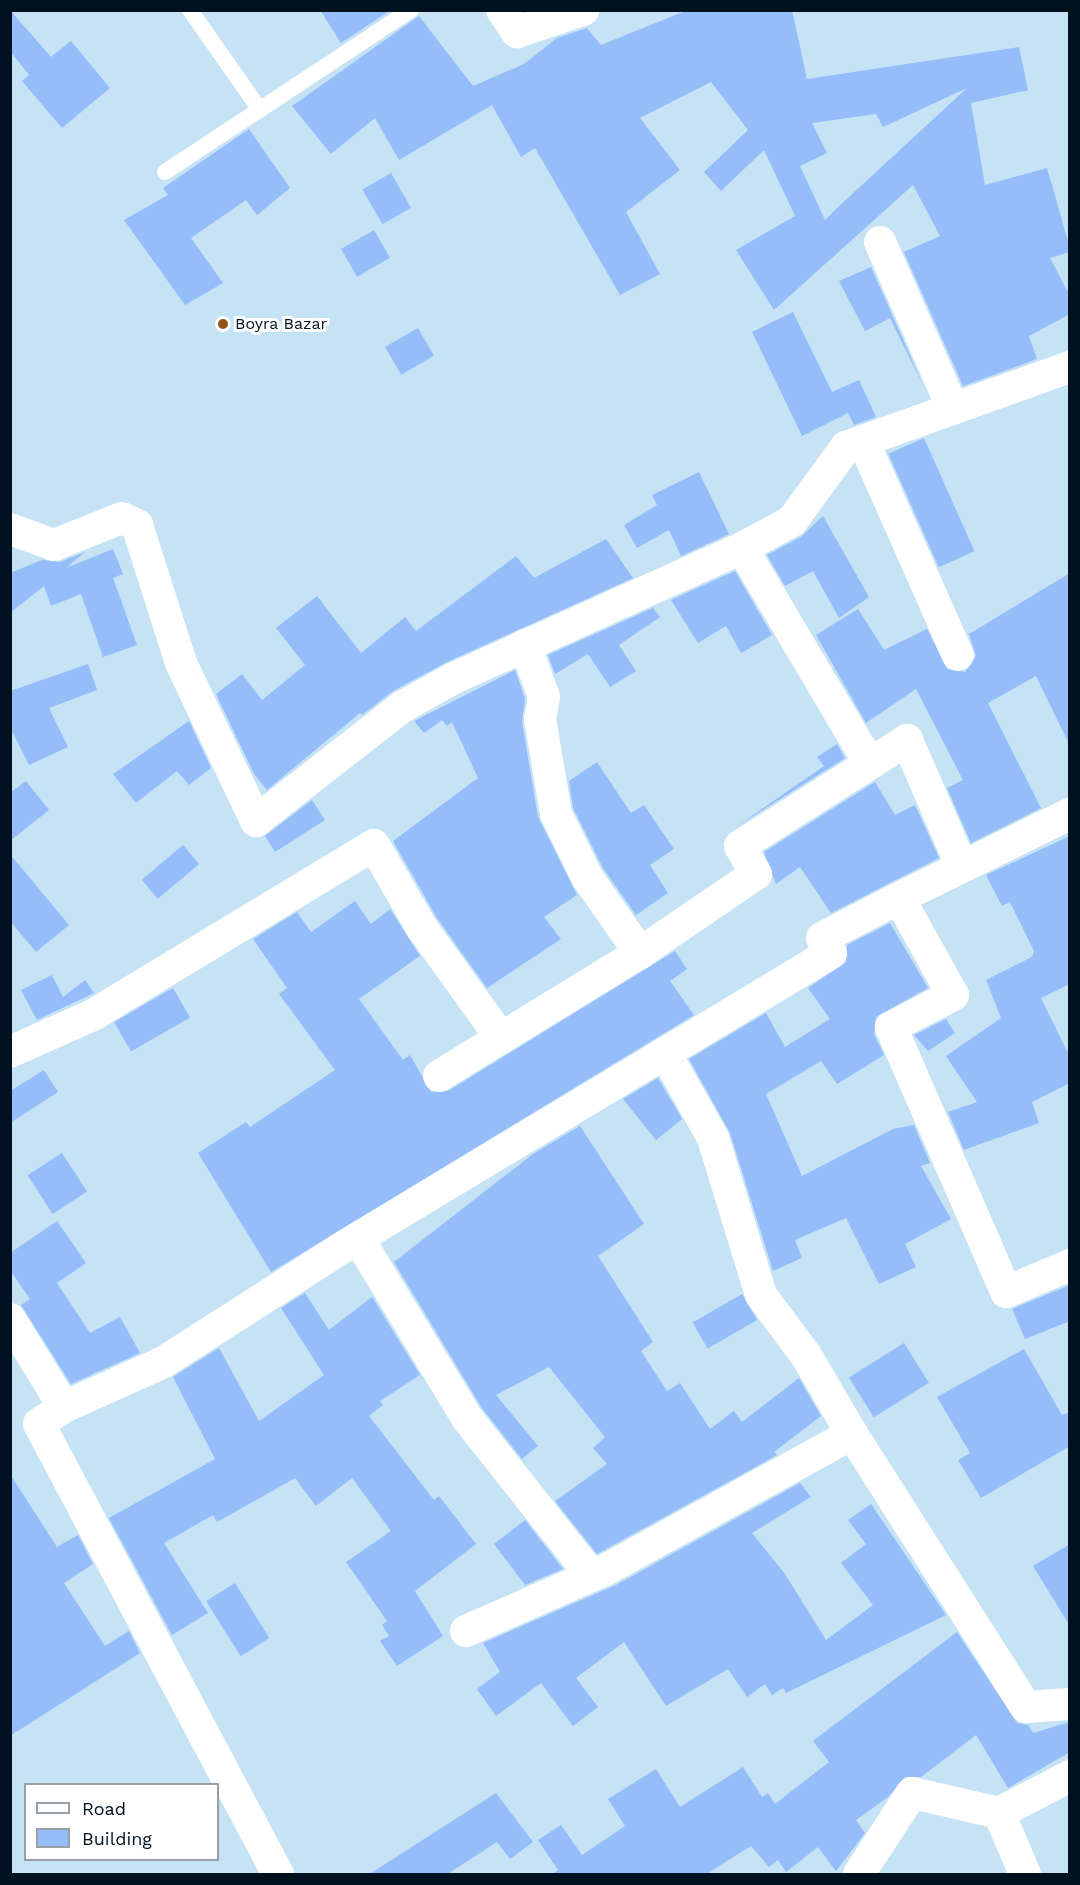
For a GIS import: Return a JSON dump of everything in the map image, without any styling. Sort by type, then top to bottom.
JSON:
[{"type":"street","points":[[502,10],[517,33],[583,10]]},
{"type":"street","points":[[879,242],[953,408]]},
{"type":"street","points":[[10,529],[54,545],[122,518],[137,525],[182,663],[256,821],[402,707],[525,645],[742,548],[792,521],[846,447],[1070,367]]},
{"type":"street","points":[[863,441],[958,655]]},
{"type":"street","points":[[742,548],[870,763]]},
{"type":"street","points":[[525,645],[544,697],[540,719],[556,814],[587,877],[640,953]]},
{"type":"street","points":[[439,1076],[640,953],[756,874],[740,846],[907,740],[962,867]]},
{"type":"street","points":[[278,1875],[39,1424],[64,1407],[162,1363],[358,1238],[831,953],[822,938],[1070,814]]},
{"type":"street","points":[[10,1052],[93,1015],[374,845],[422,928],[501,1038]]},
{"type":"street","points":[[899,898],[953,995],[891,1027],[1006,1292],[1070,1265]]},
{"type":"street","points":[[665,1053],[713,1138],[760,1295],[807,1357],[852,1434],[1026,1707],[1070,1704]]},
{"type":"street","points":[[358,1238],[467,1418],[592,1576]]},
{"type":"street","points":[[10,1319],[64,1407]]},
{"type":"street","points":[[466,1631],[592,1576],[852,1434]]},
{"type":"street","points":[[859,1875],[912,1793],[999,1813],[1070,1776]]},
{"type":"street","points":[[999,1813],[1025,1875]]},
{"type":"lane","points":[[190,10],[260,110]]},
{"type":"lane","points":[[165,172],[411,10]]},
{"type":"building","points":[[10,10],[51,57],[71,41],[110,88],[62,128],[22,81],[29,75],[10,51]]},
{"type":"building","points":[[320,10],[391,10],[341,43]]},
{"type":"building","points":[[688,10],[792,10],[807,79],[1019,47],[1028,90],[971,103],[985,185],[1047,168],[1070,248],[1070,252],[1050,258],[1070,296],[1070,314],[1029,336],[1037,359],[963,386],[904,252],[940,236],[913,185],[774,310],[736,250],[795,216],[764,150],[721,191],[704,172],[748,130],[711,82],[640,118],[680,170],[626,212],[660,274],[620,295],[535,148],[521,157],[492,105],[399,160],[375,118],[331,154],[292,106],[419,16],[473,86],[524,64],[557,38],[587,28],[601,45]],"holes":[[[967,88],[825,220],[800,166],[827,153],[812,123],[876,114],[883,127]]]},
{"type":"building","points":[[249,129],[290,188],[257,215],[246,200],[191,238],[223,283],[185,305],[124,220],[168,195],[163,188]]},
{"type":"building","points":[[391,173],[411,208],[382,224],[362,190]]},
{"type":"building","points":[[374,230],[390,258],[357,277],[341,249]]},
{"type":"building","points":[[871,267],[924,387],[890,318],[865,331],[839,281]]},
{"type":"building","points":[[793,312],[832,392],[859,380],[876,417],[854,425],[848,413],[802,436],[752,332]]},
{"type":"building","points":[[418,328],[434,356],[401,375],[385,347]]},
{"type":"building","points":[[924,438],[974,551],[939,567],[888,454]]},
{"type":"building","points":[[699,472],[729,534],[681,556],[669,530],[637,548],[624,525],[657,505],[652,495]]},
{"type":"building","points":[[823,516],[869,597],[839,618],[813,571],[785,586],[767,555],[801,537]]},
{"type":"building","points":[[606,539],[633,578],[447,662],[393,691],[362,715],[360,713],[267,790],[254,774],[216,694],[242,674],[262,700],[305,665],[276,628],[317,596],[361,653],[405,617],[416,631],[516,556],[534,578]]},
{"type":"building","points":[[113,549],[123,574],[113,578],[137,645],[103,657],[81,594],[51,606],[44,586],[10,613],[10,573],[42,560],[60,562],[85,552],[66,568]]},
{"type":"building","points":[[735,571],[772,635],[741,653],[726,626],[698,643],[671,600]]},
{"type":"building","points":[[1070,573],[1070,746],[1036,676],[988,703],[1041,808],[971,843],[947,788],[963,780],[916,689],[866,723],[816,635],[858,609],[884,650],[927,629],[947,669],[965,672],[976,656],[969,634]]},
{"type":"building","points":[[653,608],[660,617],[619,645],[636,671],[610,687],[588,654],[555,674],[548,655]]},
{"type":"building","points":[[88,664],[97,690],[49,708],[68,747],[29,765],[10,727],[10,691]]},
{"type":"building","points":[[515,670],[525,699],[522,722],[538,817],[577,895],[544,917],[561,939],[487,988],[437,918],[393,841],[478,778],[452,722],[447,726],[442,720],[424,733],[414,721]]},
{"type":"building","points":[[189,721],[211,768],[189,785],[177,771],[136,803],[113,774]]},
{"type":"building","points":[[837,744],[845,758],[736,827],[824,766],[817,757]]},
{"type":"building","points":[[597,762],[631,813],[644,805],[674,849],[650,865],[668,893],[636,915],[603,868],[573,808],[569,781]]},
{"type":"building","points":[[26,781],[49,810],[10,841],[10,793]]},
{"type":"building","points":[[875,782],[895,815],[915,805],[939,858],[831,913],[800,867],[776,884],[764,852]]},
{"type":"building","points":[[312,800],[325,820],[275,852],[265,836]]},
{"type":"building","points":[[1070,836],[1070,984],[1041,998],[1070,1057],[1070,1083],[1032,1102],[1039,1123],[964,1150],[948,1112],[977,1102],[946,1056],[1001,1018],[986,980],[1032,957],[1034,951],[1010,902],[1002,906],[986,875]]},
{"type":"building","points":[[183,845],[199,864],[158,899],[142,880]]},
{"type":"building","points":[[10,854],[69,925],[36,952],[10,921]]},
{"type":"building","points":[[355,901],[371,924],[390,909],[420,956],[359,999],[403,1060],[410,1055],[431,1092],[448,1091],[675,951],[687,969],[670,981],[694,1015],[271,1272],[198,1153],[246,1122],[250,1127],[335,1070],[279,994],[287,988],[253,939],[297,912],[311,932]]},
{"type":"building","points":[[890,923],[928,988],[876,1017],[874,1034],[884,1055],[837,1084],[821,1061],[766,1094],[802,1176],[893,1129],[914,1125],[930,1163],[921,1166],[951,1219],[905,1244],[916,1267],[879,1284],[846,1218],[795,1240],[802,1258],[773,1271],[730,1133],[689,1059],[766,1013],[785,1047],[830,1019],[808,988],[846,962],[847,945]]},
{"type":"building","points":[[52,975],[63,997],[85,980],[94,993],[37,1020],[21,990]]},
{"type":"building","points":[[173,988],[190,1017],[131,1051],[114,1022]]},
{"type":"building","points":[[946,1019],[955,1033],[928,1051],[914,1035]]},
{"type":"building","points":[[44,1070],[58,1092],[10,1123],[10,1091]]},
{"type":"building","points":[[658,1078],[682,1119],[656,1140],[623,1099]]},
{"type":"building","points":[[580,1126],[644,1224],[598,1256],[653,1342],[641,1351],[667,1391],[680,1383],[710,1429],[734,1411],[742,1422],[799,1378],[821,1416],[774,1452],[777,1455],[597,1554],[555,1501],[607,1464],[593,1448],[605,1437],[549,1367],[496,1395],[538,1446],[522,1459],[482,1408],[394,1262],[533,1154]]},
{"type":"building","points":[[62,1153],[87,1192],[53,1214],[28,1175]]},
{"type":"building","points":[[57,1221],[86,1263],[57,1283],[90,1333],[120,1317],[140,1353],[71,1384],[21,1305],[30,1299],[10,1270],[10,1253]]},
{"type":"building","points":[[1070,1285],[1070,1321],[1025,1339],[1012,1309]]},
{"type":"building","points":[[305,1293],[329,1330],[372,1297],[420,1375],[380,1401],[383,1405],[369,1416],[434,1500],[439,1496],[476,1544],[415,1591],[443,1636],[397,1666],[380,1641],[389,1636],[382,1625],[387,1621],[346,1562],[391,1531],[352,1478],[316,1506],[295,1478],[217,1522],[213,1515],[164,1543],[208,1613],[172,1635],[109,1518],[215,1459],[173,1377],[219,1348],[259,1421],[324,1375],[281,1308]]},
{"type":"building","points":[[742,1294],[757,1320],[708,1348],[693,1322]]},
{"type":"building","points":[[904,1343],[929,1383],[874,1417],[849,1377]]},
{"type":"building","points":[[1024,1349],[1062,1415],[1070,1412],[1070,1446],[981,1498],[958,1460],[970,1453],[937,1397]]},
{"type":"building","points":[[10,1474],[57,1547],[78,1535],[93,1564],[64,1583],[105,1646],[129,1631],[140,1653],[10,1736]]},
{"type":"building","points":[[800,1483],[811,1497],[752,1533],[785,1574],[826,1640],[873,1605],[841,1563],[866,1544],[848,1520],[871,1504],[946,1615],[786,1693],[783,1688],[772,1695],[765,1684],[747,1697],[728,1669],[666,1706],[624,1642],[576,1678],[598,1707],[573,1726],[541,1683],[496,1716],[477,1689],[500,1672],[483,1643],[616,1585]]},
{"type":"building","points":[[525,1520],[563,1569],[525,1585],[494,1544]]},
{"type":"building","points":[[1070,1544],[1070,1626],[1033,1566]]},
{"type":"building","points":[[235,1583],[269,1638],[241,1656],[206,1601]]},
{"type":"building","points":[[957,1632],[1017,1723],[1028,1725],[1033,1733],[1070,1722],[1070,1752],[1008,1788],[976,1735],[921,1777],[905,1777],[888,1797],[856,1820],[865,1833],[836,1871],[818,1847],[786,1872],[778,1860],[769,1867],[751,1846],[705,1875],[552,1875],[558,1870],[538,1840],[561,1825],[582,1855],[625,1826],[608,1799],[656,1769],[680,1807],[743,1767],[762,1797],[768,1793],[775,1804],[829,1762],[813,1741]]},
{"type":"building","points":[[496,1793],[533,1842],[510,1859],[497,1842],[446,1875],[368,1875]]},
{"type":"place","name":"Boyra Bazar","points":[[223,324]]}]
